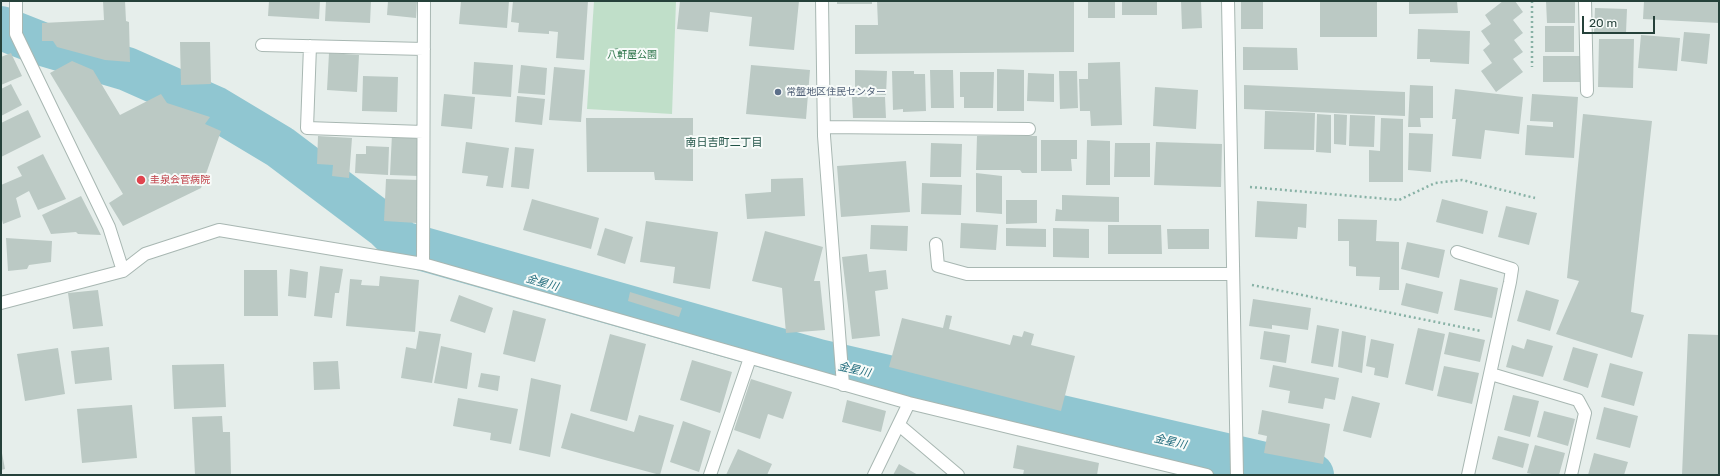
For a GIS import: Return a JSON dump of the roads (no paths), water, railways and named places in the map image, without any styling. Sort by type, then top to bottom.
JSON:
[{"type":"street","points":[[16,1],[16,34],[109,227],[123,270]]},
{"type":"street","points":[[422,264],[424,1]]},
{"type":"street","points":[[822,1],[824,127],[843,385]]},
{"type":"street","points":[[1228,1],[1237,475]]},
{"type":"street","points":[[1585,1],[1587,91]]},
{"type":"street","points":[[262,45],[424,49]]},
{"type":"street","points":[[310,46],[308,128],[423,132]]},
{"type":"street","points":[[824,127],[1029,129]]},
{"type":"street","points":[[1,303],[123,270],[145,254],[219,230],[422,264],[909,403],[1207,475]]},
{"type":"street","points":[[936,244],[938,266],[967,274],[1233,278]]},
{"type":"street","points":[[1457,252],[1512,269],[1468,475]]},
{"type":"street","points":[[710,475],[750,358]]},
{"type":"street","points":[[1490,374],[1578,400],[1584,413],[1572,475]]},
{"type":"street","points":[[874,475],[909,403]]},
{"type":"street","points":[[899,425],[958,475]]},
{"type":"waterway","name":"金星川","points":[[1,28],[39,43],[127,69],[215,108],[280,147],[386,227],[402,243],[818,361],[1312,475]]},
{"type":"place","name":"常盤地区住民センター","points":[[778,92]]},
{"type":"place","name":"圭泉会菅病院","points":[[141,180]]},
{"type":"district","name":"南日吉町二丁目","points":[[724,143]]},
{"type":"park label","name":"八軒屋公園","points":[[632,55]]}]
